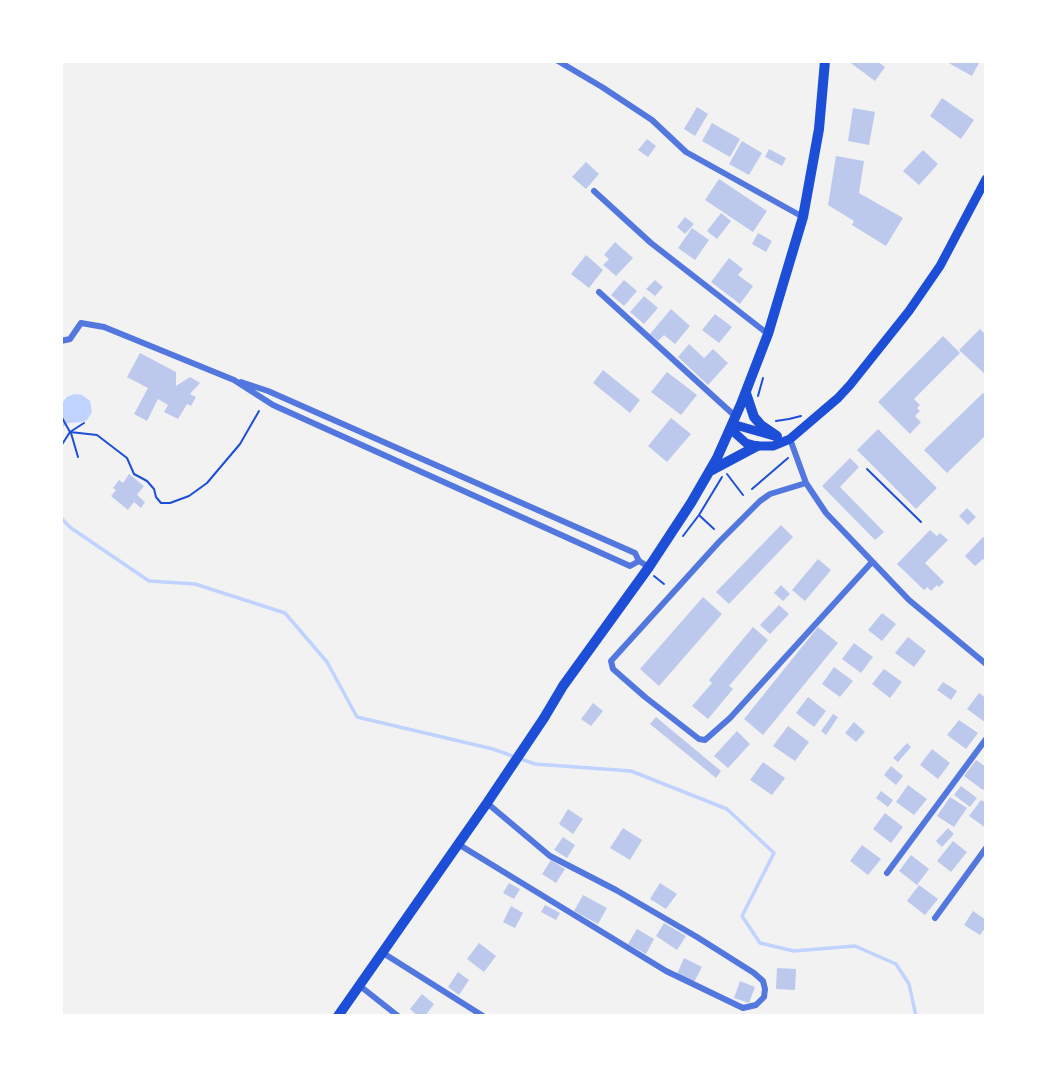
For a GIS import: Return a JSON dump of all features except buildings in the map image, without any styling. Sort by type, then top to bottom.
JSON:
[{"type":"main road","points":[[338,1016],[511,768],[563,686],[691,503],[709,471],[734,421],[768,334],[803,217],[819,130],[825,61]]},
{"type":"main road","points":[[734,421],[736,434],[744,442],[757,446],[774,446],[790,439],[850,385],[909,311],[940,266],[986,178]]},
{"type":"main road","points":[[746,392],[754,417],[777,436]]},
{"type":"main road","points":[[734,421],[790,439]]},
{"type":"main road","points":[[709,471],[757,446]]},
{"type":"street","points":[[558,61],[652,120],[686,152],[803,217]]},
{"type":"street","points":[[594,191],[651,243],[768,334]]},
{"type":"street","points":[[598,292],[734,421]]},
{"type":"street","points":[[61,341],[70,339],[81,323],[104,327],[234,380],[268,391],[622,547],[635,553],[647,567]]},
{"type":"street","points":[[234,380],[273,405],[579,543],[630,565],[647,567]]},
{"type":"street","points":[[790,439],[806,483],[826,513],[909,600],[986,664]]},
{"type":"street","points":[[806,483],[770,494],[760,501],[611,661],[613,669],[698,739],[705,740],[730,718],[872,562]]},
{"type":"street","points":[[887,873],[986,739]]},
{"type":"street","points":[[458,844],[666,971],[743,1008],[756,1005],[764,997],[763,981],[754,973],[617,890],[550,856],[487,803]]},
{"type":"street","points":[[935,918],[986,848]]},
{"type":"street","points":[[383,953],[483,1016]]},
{"type":"street","points":[[360,986],[398,1016]]},
{"type":"path","points":[[70,432],[97,435],[127,458],[134,474],[147,481],[160,503],[170,503],[189,496],[207,483],[240,444],[259,411]]},
{"type":"path","points":[[61,416],[70,432],[78,457]]},
{"type":"path","points":[[773,421],[800,416]]},
{"type":"path","points":[[61,446],[70,432],[84,423]]},
{"type":"path","points":[[752,489],[789,458]]},
{"type":"path","points":[[867,469],[921,522]]},
{"type":"path","points":[[684,535],[699,515],[724,471],[743,495]]},
{"type":"path","points":[[699,515],[714,529]]},
{"type":"path","points":[[647,567],[664,584]]},
{"type":"water","points":[[74,394],[82,395],[90,401],[92,412],[87,420],[68,423],[61,431],[61,404]]},
{"type":"waterway","points":[[61,518],[71,528],[149,581],[195,584],[285,613],[327,662],[357,717],[493,749],[535,764],[631,771],[727,809],[774,853],[742,916],[760,943],[794,951],[855,946],[896,964],[909,984],[916,1016]]}]
